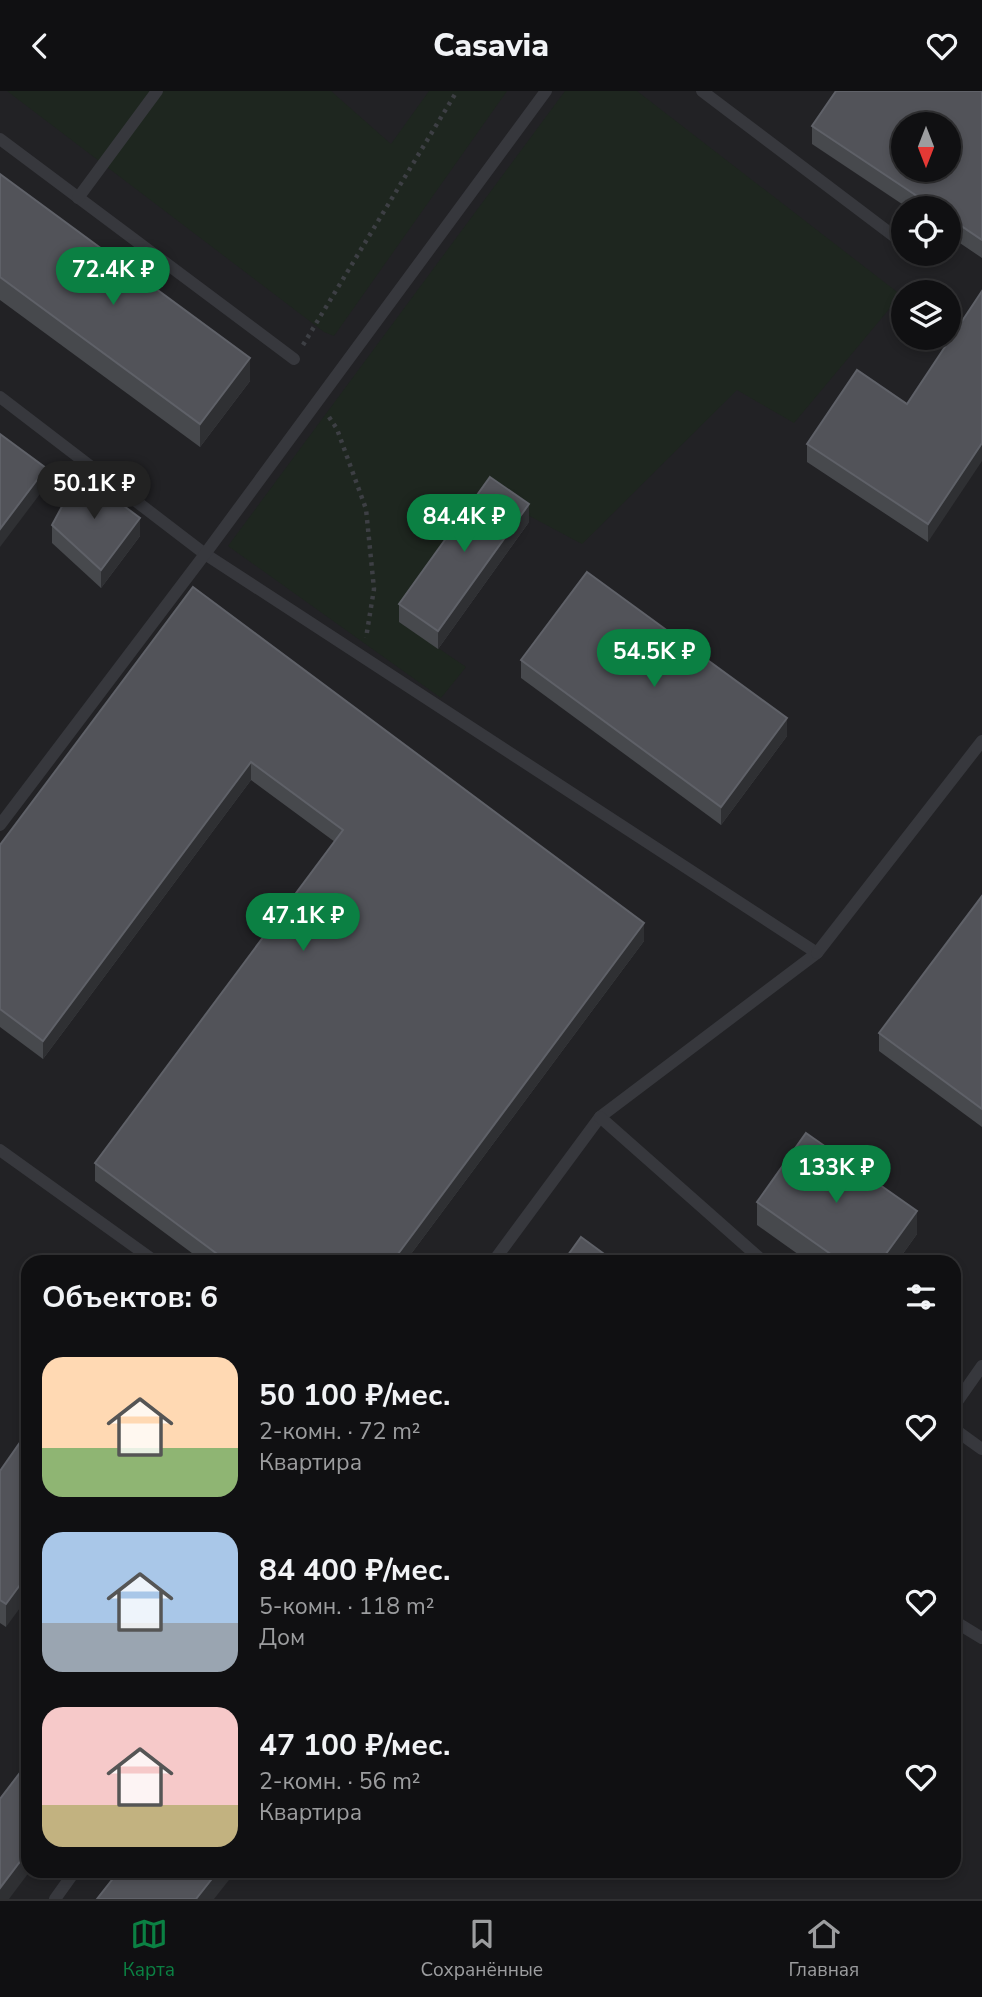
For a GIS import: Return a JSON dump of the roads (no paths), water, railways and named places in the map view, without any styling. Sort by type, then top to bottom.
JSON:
[{"type":"lane","points":[[78,198],[157,91]]},
{"type":"lane","points":[[0,825],[205,554],[546,91]]},
{"type":"lane","points":[[702,91],[891,234]]},
{"type":"lane","points":[[0,139],[294,359]]},
{"type":"lane","points":[[0,397],[205,554],[817,953]]},
{"type":"lane","points":[[498,1255],[600,1117],[817,953],[982,741]]},
{"type":"lane","points":[[600,1117],[756,1255]]},
{"type":"lane","points":[[0,1150],[146,1255]]},
{"type":"lane","points":[[961,1396],[982,1366]]},
{"type":"lane","points":[[961,1434],[982,1449]]},
{"type":"lane","points":[[961,1625],[982,1638]]},
{"type":"lane","points":[[55,1899],[70,1878]]}]
